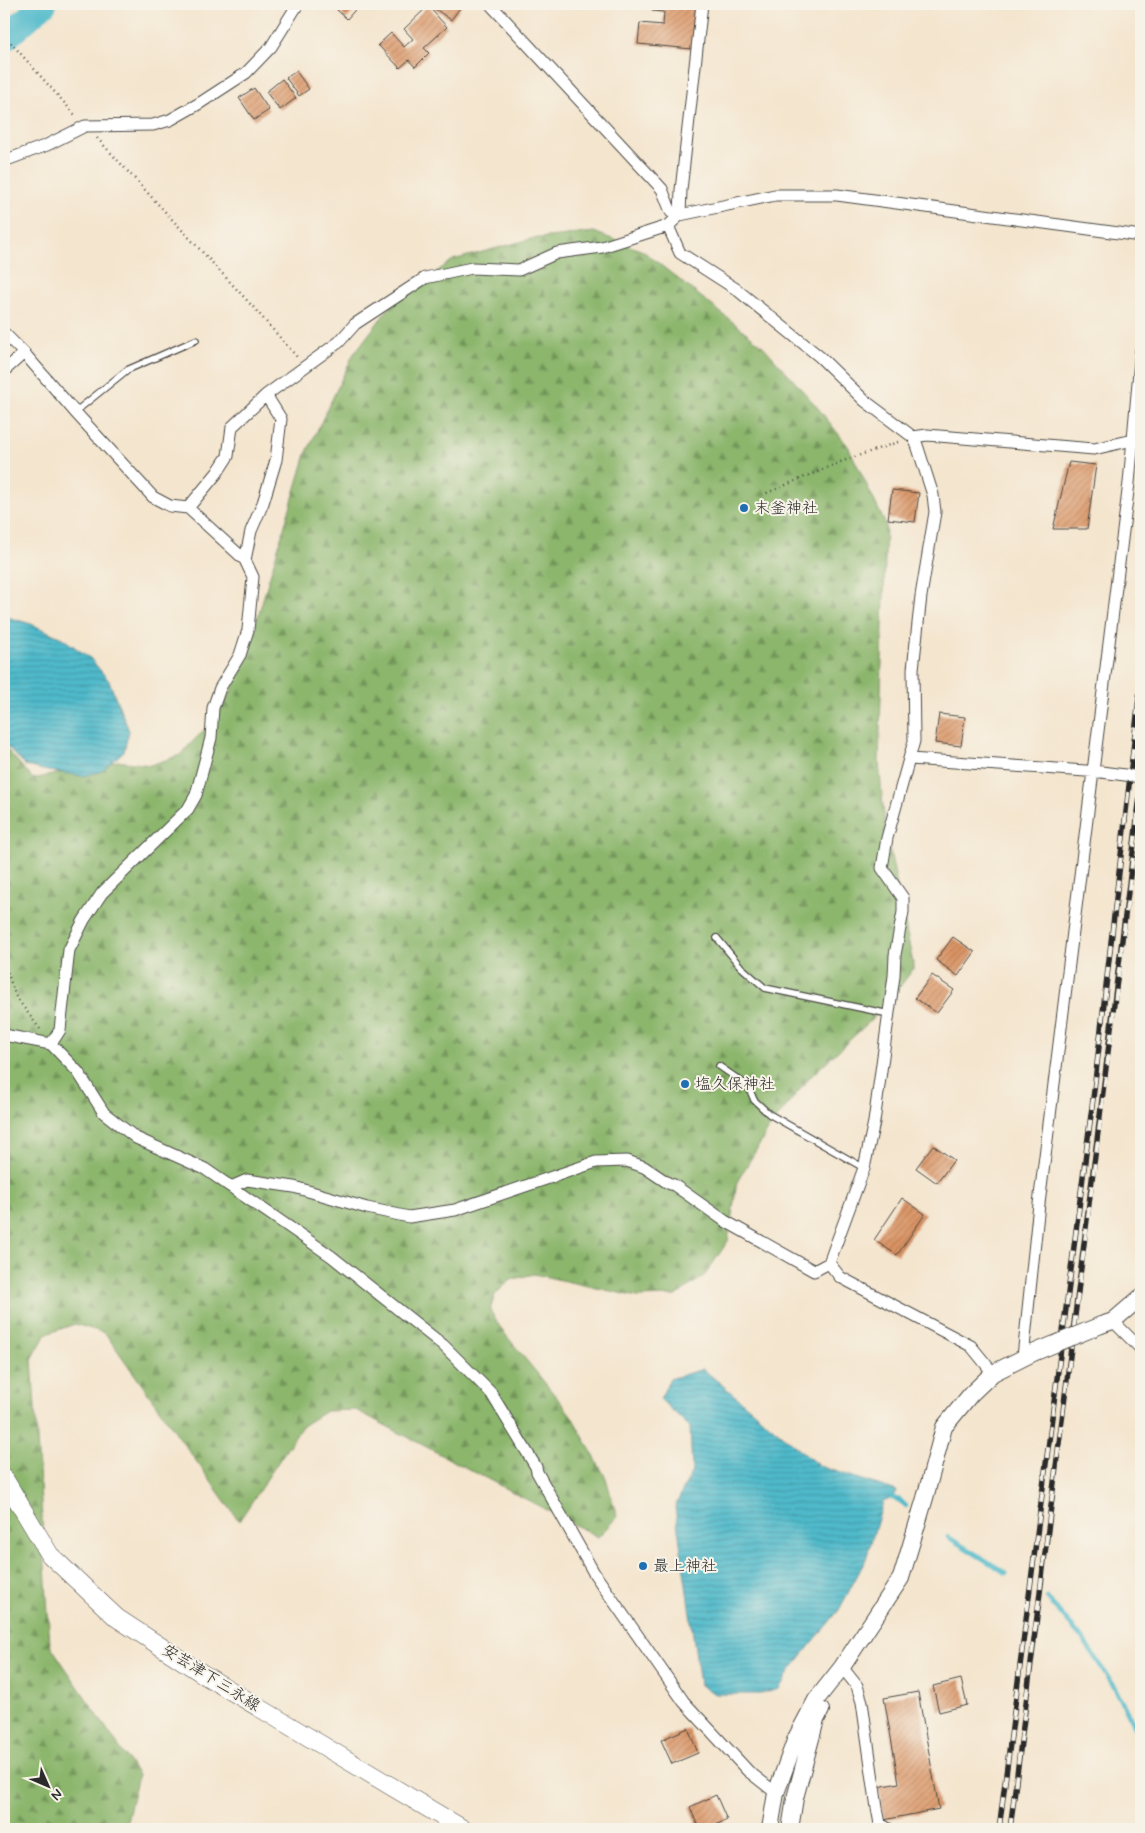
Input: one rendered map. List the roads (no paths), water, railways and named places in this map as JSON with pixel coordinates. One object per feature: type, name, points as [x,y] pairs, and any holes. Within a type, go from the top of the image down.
[{"type":"main road","name":"安芸津下三永線","points":[[4,1478],[50,1555],[117,1618],[206,1676],[463,1829]]},
{"type":"street","points":[[4,161],[47,145],[85,126],[153,125],[170,120],[246,73],[272,47],[298,4]]},
{"type":"street","points":[[490,4],[662,189],[670,212],[680,215],[775,195],[837,194],[1141,236]]},
{"type":"street","points":[[188,508],[217,473],[228,456],[232,427],[266,395],[339,342],[354,324],[425,278],[472,268],[519,270],[557,253],[602,247],[668,226],[680,215],[681,190],[702,4]]},
{"type":"street","points":[[231,1187],[247,1180],[294,1187],[367,1208],[409,1217],[455,1210],[596,1162],[627,1161],[644,1167],[674,1185],[725,1221],[814,1271],[829,1264],[864,1168],[874,1122],[894,976],[895,955],[903,912],[903,898],[882,868],[887,838],[914,741],[914,660],[921,596],[935,512],[933,495],[913,437],[865,401],[820,357],[736,289],[680,253],[668,226]]},
{"type":"street","points":[[4,332],[153,497],[170,506],[188,508],[244,560],[253,577],[248,630],[240,655],[220,688],[213,708],[211,738],[196,795],[188,809],[102,893],[84,920],[69,950],[60,1030],[51,1044]]},
{"type":"street","points":[[1028,1355],[1039,1204],[1097,772],[1129,483],[1137,441],[1141,349]]},
{"type":"street","points":[[4,371],[24,353]]},
{"type":"street","points":[[244,560],[251,531],[263,504],[276,460],[281,419],[266,395]]},
{"type":"street","points":[[913,437],[927,435],[1094,449],[1137,441]]},
{"type":"street","points":[[910,759],[1097,772],[1141,777]]},
{"type":"street","points":[[4,1035],[51,1044],[78,1072],[104,1113],[136,1138],[205,1169],[331,1256],[443,1345],[491,1393],[536,1467],[537,1472],[594,1572],[684,1702],[748,1771],[776,1793]]},
{"type":"street","points":[[829,1264],[840,1277],[971,1346],[993,1374]]},
{"type":"street","points":[[770,1829],[776,1793],[796,1738],[816,1700],[842,1667],[901,1578],[926,1498],[944,1427],[970,1394],[993,1374],[1028,1355],[1107,1323],[1141,1296]]},
{"type":"street","points":[[1107,1323],[1141,1348]]},
{"type":"street","points":[[790,1829],[795,1798],[816,1720],[842,1667]]},
{"type":"street","points":[[842,1667],[857,1686],[862,1702],[880,1824],[889,1829]]},
{"type":"lane","points":[[75,412],[127,370],[196,340]]},
{"type":"lane","points":[[718,938],[741,967],[765,988],[889,1014]]},
{"type":"lane","points":[[719,1066],[748,1086],[754,1100],[769,1114],[864,1168]]},
{"type":"water","points":[[4,616],[31,624],[62,638],[90,658],[109,681],[129,731],[124,751],[102,771],[84,776],[26,766],[4,743]]},
{"type":"water","points":[[703,1369],[819,1466],[897,1491],[892,1498],[883,1502],[866,1559],[839,1610],[791,1669],[779,1689],[761,1694],[716,1694],[700,1685],[675,1507],[692,1471],[690,1427],[660,1399],[670,1379]]},
{"type":"waterway","points":[[4,39],[44,4]]},
{"type":"waterway","points":[[892,1498],[900,1500],[906,1506]]},
{"type":"waterway","points":[[948,1537],[1006,1573]]},
{"type":"waterway","points":[[1047,1598],[1082,1638],[1115,1688],[1141,1739]]},
{"type":"railway","points":[[999,1829],[1093,1099],[1141,681]]},
{"type":"railway","points":[[1010,1829],[1141,788]]},
{"type":"place","name":"末釜神社","points":[[744,508]]},
{"type":"place","name":"塩久保神社","points":[[685,1084]]},
{"type":"place","name":"最上神社","points":[[643,1566]]}]
